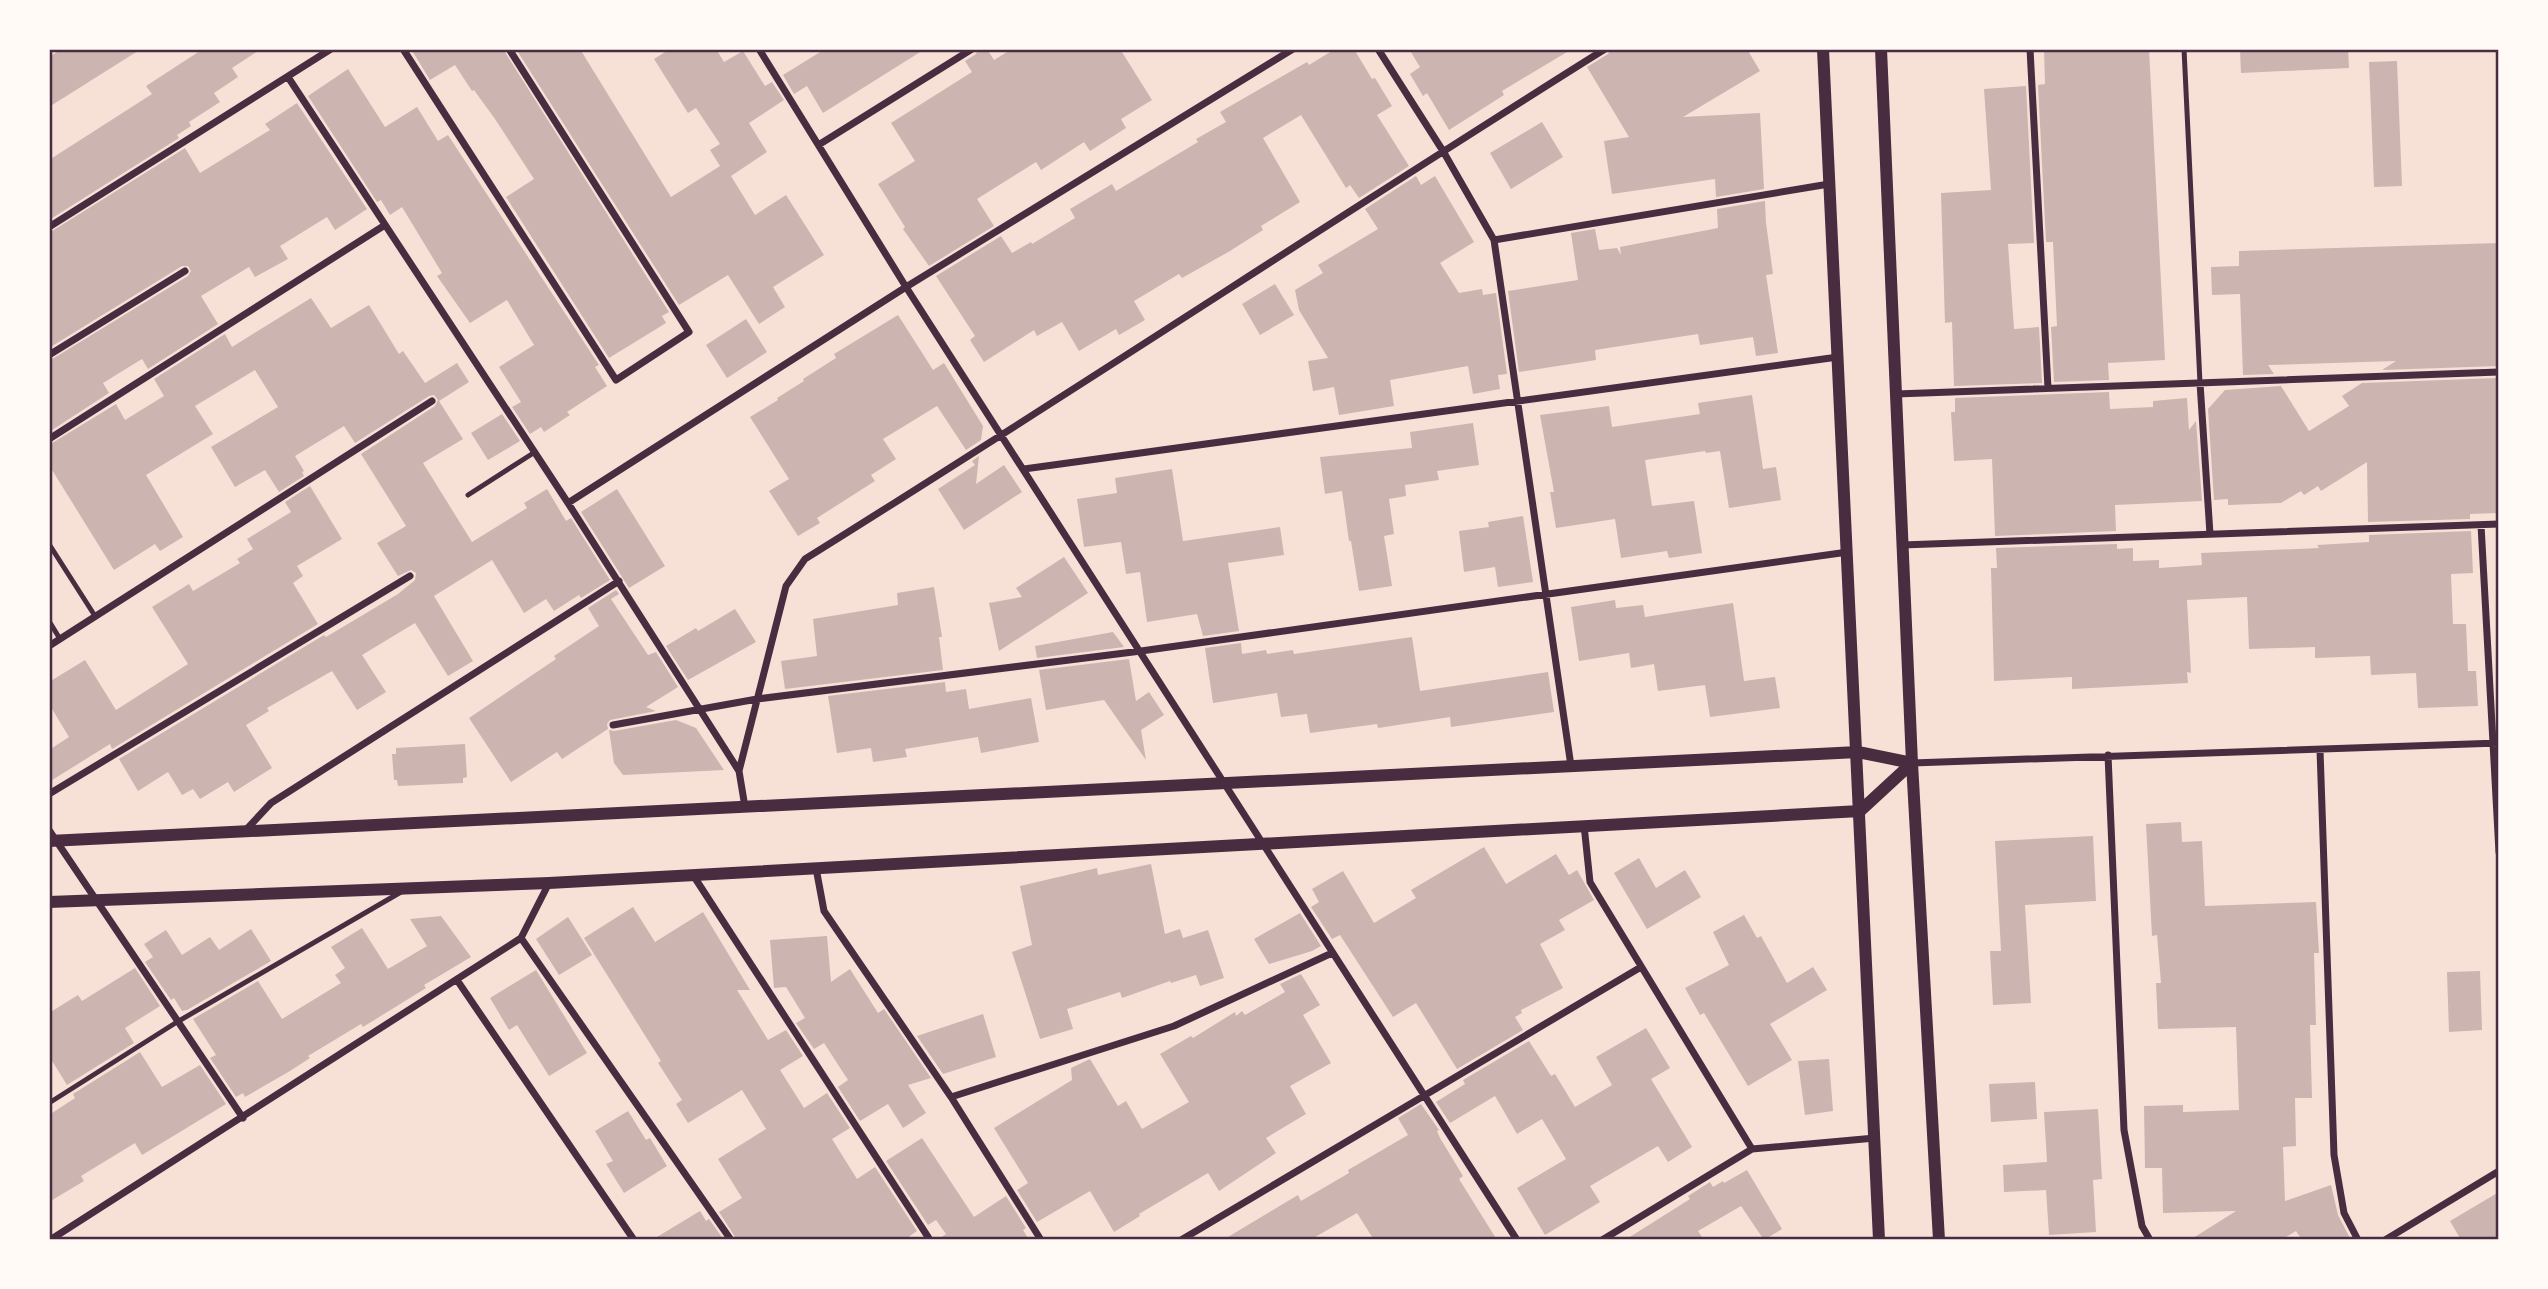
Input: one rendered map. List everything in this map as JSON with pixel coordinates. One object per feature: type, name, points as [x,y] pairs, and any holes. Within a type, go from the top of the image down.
[{"type":"street","points":[[49,227],[331,49]]},
{"type":"street","points":[[403,49],[616,380],[689,332],[509,49]]},
{"type":"street","points":[[759,49],[906,287],[1517,1240]]},
{"type":"street","points":[[820,144],[972,49]]},
{"type":"street","points":[[568,503],[906,287],[1293,49]]},
{"type":"street","points":[[1378,49],[1443,151],[1494,240],[1571,766]]},
{"type":"street","points":[[739,771],[786,586],[804,559],[1003,435],[1605,49]]},
{"type":"street","points":[[1823,49],[1880,1240]]},
{"type":"street","points":[[1881,49],[1912,763],[1939,1240]]},
{"type":"street","points":[[2030,49],[2048,388]]},
{"type":"street","points":[[288,77],[619,581],[739,771],[745,807]]},
{"type":"street","points":[[1494,240],[1829,184]]},
{"type":"street","points":[[49,439],[385,225]]},
{"type":"street","points":[[49,355],[185,271]]},
{"type":"street","points":[[1024,469],[1838,357]]},
{"type":"street","points":[[1895,394],[2499,372]]},
{"type":"street","points":[[2200,383],[2210,534]]},
{"type":"street","points":[[49,646],[432,401]]},
{"type":"street","points":[[1902,545],[2499,524]]},
{"type":"street","points":[[2481,525],[2496,743],[2499,852]]},
{"type":"street","points":[[613,724],[757,699],[1140,652],[1848,552]]},
{"type":"street","points":[[49,794],[410,576]]},
{"type":"street","points":[[244,832],[271,803],[619,581]]},
{"type":"street","points":[[51,837],[244,832],[1858,752],[1912,763],[2496,743]]},
{"type":"street","points":[[2320,750],[2334,1155],[2344,1213],[2358,1240]]},
{"type":"street","points":[[2108,755],[2124,1130],[2142,1226],[2150,1240]]},
{"type":"street","points":[[49,902],[549,883],[1860,811],[1912,763]]},
{"type":"street","points":[[1584,825],[1590,882],[1752,1149]]},
{"type":"street","points":[[51,837],[243,1118]]},
{"type":"street","points":[[816,868],[824,911],[951,1097],[1041,1240]]},
{"type":"street","points":[[693,875],[930,1240]]},
{"type":"street","points":[[50,1240],[521,938],[549,883]]},
{"type":"street","points":[[521,938],[731,1240]]},
{"type":"street","points":[[951,1097],[1174,1026],[1332,953]]},
{"type":"street","points":[[1181,1240],[1641,967]]},
{"type":"street","points":[[457,980],[634,1240]]},
{"type":"street","points":[[1602,1240],[1752,1149],[1875,1138]]},
{"type":"street","points":[[2385,1240],[2499,1171]]},
{"type":"lane","points":[[2184,49],[2200,383]]},
{"type":"lane","points":[[468,495],[535,452]]},
{"type":"lane","points":[[49,544],[94,616]]},
{"type":"lane","points":[[49,621],[60,639]]},
{"type":"lane","points":[[49,1103],[177,1022],[407,889]]},
{"type":"building","points":[[62,49],[141,49],[49,107],[49,57]]},
{"type":"building","points":[[203,49],[261,49],[232,68],[238,77],[214,93],[220,102],[189,122],[191,126],[177,135],[179,138],[49,220],[49,160],[152,94],[146,86]]},
{"type":"building","points":[[411,49],[503,49],[669,312],[662,316],[666,323],[609,358],[506,197],[534,179],[495,119],[455,65],[430,80]]},
{"type":"building","points":[[516,49],[580,49],[671,197],[720,166],[710,150],[720,144],[696,108],[688,113],[654,59],[670,49],[716,49],[724,62],[743,51],[765,86],[772,82],[784,100],[749,123],[767,152],[731,176],[755,215],[786,195],[824,255],[773,287],[785,307],[759,324],[728,275],[679,305]]},
{"type":"building","points":[[825,49],[925,49],[823,113],[807,86],[794,94],[783,75]]},
{"type":"building","points":[[978,49],[987,49],[994,60],[1012,49],[1120,49],[1152,100],[1121,119],[1126,128],[1090,151],[1084,142],[1041,170],[1036,162],[977,199],[994,226],[929,266],[903,229],[905,227],[878,184],[915,161],[891,123],[972,72],[965,61],[976,54]]},
{"type":"building","points":[[1335,49],[1354,49],[1372,79],[1375,78],[1392,106],[1377,115],[1409,166],[1359,198],[1350,185],[1346,188],[1301,115],[1263,138],[1300,202],[1261,226],[1263,230],[1230,251],[1182,278],[1179,274],[1134,301],[1145,320],[1119,335],[1116,329],[1079,351],[1062,322],[1037,336],[1034,330],[984,362],[970,340],[975,336],[936,276],[1001,236],[1012,253],[1031,242],[1032,244],[1075,218],[1070,209],[1112,184],[1116,191],[1198,142],[1196,139],[1226,122],[1220,112]]},
{"type":"building","points":[[1409,49],[1572,49],[1502,91],[1504,95],[1449,130],[1427,93],[1423,96],[1410,74],[1420,67]]},
{"type":"building","points":[[1611,49],[1747,49],[1760,71],[1683,117],[1760,113],[1764,189],[1716,197],[1715,179],[1612,194],[1604,141],[1629,137],[1587,67],[1608,54]]},
{"type":"building","points":[[2044,49],[2149,49],[2165,360],[2108,363],[2109,380],[2054,382],[2051,327],[2057,326],[2053,242],[2046,242],[2038,85],[2045,84]]},
{"type":"building","points":[[2240,49],[2348,49],[2349,68],[2241,73]]},
{"type":"building","points":[[2397,61],[2402,186],[2374,187],[2369,62]]},
{"type":"building","points":[[348,69],[385,127],[417,107],[438,141],[448,135],[599,365],[595,367],[607,386],[567,412],[570,415],[544,432],[541,427],[530,434],[512,407],[521,402],[499,367],[534,345],[507,300],[470,323],[437,276],[442,273],[402,207],[390,215],[381,200],[377,202],[308,96]]},
{"type":"building","points":[[2026,86],[2034,243],[2008,244],[2014,329],[2039,327],[2042,383],[1954,386],[1952,322],[1945,323],[1941,193],[1991,190],[1984,89]]},
{"type":"building","points":[[297,103],[367,209],[335,230],[327,217],[280,246],[288,259],[255,277],[249,267],[201,296],[218,324],[148,369],[142,359],[103,383],[109,393],[49,432],[49,361],[188,276],[191,271],[188,266],[182,266],[49,348],[49,233],[185,148],[200,173],[270,130],[265,124]]},
{"type":"building","points":[[1542,122],[1563,157],[1511,189],[1490,153]]},
{"type":"building","points":[[1416,176],[1421,185],[1435,176],[1474,242],[1440,263],[1459,293],[1482,289],[1483,295],[1496,293],[1507,374],[1498,375],[1500,389],[1473,394],[1468,366],[1390,380],[1394,406],[1339,415],[1334,387],[1313,391],[1308,361],[1328,358],[1299,310],[1295,290],[1323,273],[1318,265],[1378,229],[1365,209]]},
{"type":"building","points":[[1765,201],[1773,274],[1766,275],[1778,353],[1756,356],[1753,337],[1700,345],[1698,334],[1595,350],[1596,360],[1519,372],[1508,291],[1578,280],[1571,233],[1595,229],[1599,250],[1617,248],[1621,255],[1620,247],[1718,228],[1717,209]]},
{"type":"building","points":[[2499,243],[2499,366],[2382,370],[2396,361],[2268,365],[2274,374],[2243,375],[2240,294],[2212,295],[2211,267],[2239,266],[2239,251]]},
{"type":"building","points":[[1275,284],[1294,315],[1260,335],[1242,304]]},
{"type":"building","points":[[311,298],[331,328],[369,305],[399,354],[403,351],[425,383],[457,363],[469,382],[439,401],[463,439],[423,463],[472,542],[527,508],[524,503],[547,489],[566,521],[571,518],[610,580],[554,611],[546,599],[524,613],[492,560],[434,596],[473,661],[448,676],[415,623],[362,655],[386,692],[357,710],[332,671],[267,708],[269,711],[246,725],[272,768],[234,792],[228,782],[200,799],[193,789],[182,795],[168,772],[138,791],[119,759],[324,635],[326,637],[398,594],[415,580],[416,573],[411,570],[398,576],[377,543],[406,526],[361,454],[435,406],[438,400],[434,395],[429,396],[355,443],[344,426],[295,456],[304,476],[279,492],[265,470],[235,487],[211,447],[278,407],[255,370],[195,406],[213,434],[146,475],[183,537],[160,551],[155,544],[114,570],[49,465],[49,445],[116,404],[125,420],[164,396],[154,379],[225,334],[232,347]]},
{"type":"building","points":[[898,315],[933,370],[944,363],[983,426],[981,440],[966,450],[937,406],[883,439],[896,459],[871,475],[875,481],[817,518],[820,523],[798,536],[769,491],[789,479],[750,417],[836,358],[834,354]]},
{"type":"building","points":[[746,319],[767,352],[727,378],[706,345]]},
{"type":"building","points":[[2499,378],[2499,513],[2470,514],[2470,519],[2368,522],[2367,462],[2321,491],[2318,486],[2304,495],[2301,491],[2281,503],[2228,505],[2228,499],[2214,500],[2208,409],[2225,390],[2281,386],[2309,431],[2349,406],[2342,396],[2362,383]]},
{"type":"building","points":[[2109,392],[2110,409],[2153,407],[2153,401],[2187,398],[2189,430],[2196,421],[2202,501],[2115,505],[2116,531],[1995,536],[1992,459],[1954,461],[1951,412],[1955,412],[1955,398]]},
{"type":"building","points":[[1752,395],[1763,469],[1776,467],[1781,500],[1729,508],[1720,451],[1705,451],[1645,460],[1652,506],[1694,501],[1702,553],[1669,558],[1667,551],[1621,558],[1615,519],[1556,528],[1550,492],[1554,492],[1540,415],[1609,406],[1612,427],[1700,414],[1698,403]]},
{"type":"building","points":[[502,414],[520,441],[488,460],[471,433]]},
{"type":"building","points":[[1473,423],[1479,465],[1437,471],[1439,480],[1405,485],[1406,496],[1389,499],[1394,534],[1384,536],[1392,586],[1359,591],[1342,491],[1325,494],[1320,457],[1412,448],[1410,432]]},
{"type":"building","points":[[979,456],[976,484],[1004,465],[1022,492],[964,530],[938,489],[975,465],[972,461]]},
{"type":"building","points":[[1172,469],[1183,541],[1280,527],[1284,555],[1228,563],[1239,631],[1203,636],[1197,614],[1147,622],[1140,572],[1126,574],[1121,542],[1084,547],[1077,499],[1117,493],[1115,478]]},
{"type":"building","points":[[310,486],[342,539],[297,566],[303,576],[293,583],[318,624],[112,749],[110,744],[49,782],[49,750],[69,737],[49,704],[49,682],[85,660],[116,710],[188,664],[152,607],[189,584],[193,591],[240,563],[237,559],[253,549],[247,539],[291,512],[285,502]]},
{"type":"building","points":[[617,489],[665,566],[629,588],[581,512]]},
{"type":"building","points":[[1523,516],[1533,582],[1498,587],[1495,567],[1464,572],[1459,531],[1489,527],[1488,522]]},
{"type":"building","points":[[2471,531],[2473,573],[2451,574],[2453,624],[2466,624],[2468,671],[2476,671],[2478,706],[2418,708],[2416,673],[2371,675],[2370,656],[2315,658],[2315,647],[2249,649],[2247,597],[2187,600],[2191,673],[2187,672],[2188,683],[2072,689],[2072,677],[1994,681],[1991,568],[1997,568],[1996,548],[2117,544],[2117,549],[2133,548],[2133,561],[2159,560],[2159,568],[2202,565],[2201,553],[2319,548],[2317,545],[2369,542],[2369,535]]},
{"type":"building","points":[[1064,557],[1088,593],[999,651],[989,603],[1022,597],[1016,588]]},
{"type":"building","points":[[934,587],[942,637],[939,637],[943,670],[785,689],[781,661],[817,656],[813,619],[898,605],[897,593]]},
{"type":"building","points":[[616,590],[619,594],[611,599],[648,655],[656,652],[678,687],[646,707],[656,711],[610,720],[608,729],[562,759],[557,752],[511,782],[469,718],[599,626],[588,608]]},
{"type":"building","points":[[1615,600],[1616,608],[1643,605],[1645,617],[1733,603],[1744,681],[1775,677],[1780,708],[1710,717],[1705,685],[1658,691],[1654,664],[1631,668],[1629,653],[1579,661],[1571,607]]},
{"type":"building","points":[[735,609],[756,642],[688,680],[666,646]]},
{"type":"building","points":[[1113,632],[1124,647],[1037,658],[1035,646]]},
{"type":"building","points":[[1412,637],[1420,691],[1548,672],[1554,712],[1451,727],[1450,717],[1378,728],[1377,724],[1310,733],[1307,714],[1281,717],[1277,693],[1213,703],[1205,648],[1241,643],[1242,654],[1266,650],[1267,654],[1293,650],[1294,654]]},
{"type":"building","points":[[1129,659],[1136,701],[1149,692],[1164,715],[1141,730],[1146,760],[1104,700],[1046,710],[1039,670]]},
{"type":"building","points":[[945,682],[946,692],[966,689],[969,709],[1031,698],[1039,742],[981,753],[978,737],[905,749],[907,757],[873,762],[871,748],[837,753],[828,696]]},
{"type":"building","points":[[676,720],[696,728],[724,770],[623,775],[614,763],[609,730]]},
{"type":"building","points":[[465,744],[467,777],[463,778],[463,783],[398,786],[397,780],[394,780],[392,754],[396,754],[396,748]]},
{"type":"building","points":[[2181,822],[2182,842],[2202,841],[2205,906],[2316,902],[2319,953],[2314,953],[2316,1025],[2310,1025],[2312,1098],[2295,1098],[2296,1146],[2283,1147],[2285,1201],[2331,1185],[2338,1215],[2351,1240],[2302,1240],[2296,1231],[2281,1240],[2190,1240],[2236,1211],[2163,1213],[2162,1168],[2145,1168],[2144,1106],[2183,1105],[2183,1112],[2239,1110],[2236,1027],[2158,1029],[2156,983],[2161,983],[2157,935],[2152,936],[2146,824]]},
{"type":"building","points":[[2093,836],[2096,901],[2025,905],[2031,1003],[1993,1005],[1990,951],[2001,951],[1995,841]]},
{"type":"building","points":[[1484,847],[1506,884],[1556,854],[1569,875],[1577,870],[1594,900],[1559,920],[1565,930],[1540,944],[1563,988],[1521,1010],[1522,1013],[1515,1017],[1523,1030],[1457,1069],[1416,1003],[1393,1017],[1340,935],[1332,939],[1311,907],[1319,902],[1312,889],[1343,871],[1374,923],[1416,898],[1411,890]]},
{"type":"building","points":[[1639,858],[1656,888],[1685,870],[1701,897],[1647,929],[1614,873]]},
{"type":"building","points":[[1151,864],[1165,934],[1180,929],[1183,938],[1208,930],[1224,978],[1200,986],[1196,975],[1122,998],[1120,992],[1067,1009],[1073,1029],[1040,1039],[1012,952],[1032,945],[1020,886],[1097,868],[1098,875]]},
{"type":"building","points":[[633,907],[655,942],[703,912],[750,990],[737,990],[768,1040],[786,1030],[803,1056],[780,1070],[804,1108],[827,1093],[850,1128],[832,1139],[857,1179],[875,1167],[917,1231],[904,1240],[737,1240],[719,1212],[742,1198],[718,1159],[766,1129],[742,1090],[688,1123],[676,1104],[682,1100],[658,1063],[661,1061],[584,938]]},
{"type":"building","points":[[1300,913],[1321,946],[1269,964],[1254,939]]},
{"type":"building","points":[[1744,915],[1757,938],[1761,936],[1787,983],[1813,967],[1827,990],[1770,1024],[1792,1060],[1748,1086],[1704,1013],[1700,1015],[1685,988],[1729,965],[1713,932]]},
{"type":"building","points":[[441,916],[471,957],[363,1027],[361,1024],[308,1056],[310,1058],[290,1071],[245,1097],[243,1093],[236,1097],[210,1058],[216,1055],[193,1019],[258,981],[282,1019],[341,983],[335,975],[345,968],[331,947],[362,928],[388,969],[427,946],[410,919]]},
{"type":"building","points":[[568,917],[592,955],[559,975],[536,939]]},
{"type":"building","points":[[251,929],[271,961],[187,1010],[182,1011],[174,998],[171,1000],[145,962],[153,957],[144,944],[166,930],[182,955],[210,937],[219,950]]},
{"type":"building","points":[[827,936],[831,982],[850,969],[878,1013],[884,1009],[931,1078],[908,1085],[926,1113],[903,1128],[888,1104],[860,1121],[838,1087],[848,1080],[824,1043],[814,1049],[796,1023],[805,1018],[786,987],[774,988],[770,940]]},
{"type":"building","points":[[135,968],[160,1006],[125,1028],[134,1043],[67,1085],[49,1056],[49,1013],[78,995],[82,1001]]},
{"type":"building","points":[[536,970],[587,1053],[549,1076],[517,1025],[509,1030],[490,998]]},
{"type":"building","points":[[2480,971],[2482,1030],[2449,1032],[2447,972]]},
{"type":"building","points":[[1301,974],[1320,1005],[1303,1015],[1331,1063],[1290,1086],[1306,1114],[1266,1138],[1276,1153],[1219,1191],[1208,1173],[1114,1232],[1090,1191],[1037,1222],[1017,1190],[1028,1183],[994,1128],[1072,1080],[1071,1068],[1090,1059],[1118,1106],[1126,1101],[1142,1129],[1189,1102],[1160,1054],[1191,1036],[1193,1038],[1235,1012],[1236,1016],[1242,1011],[1245,1015],[1285,992],[1280,984]]},
{"type":"building","points":[[983,1014],[996,1057],[943,1074],[917,1036]]},
{"type":"building","points":[[1646,1028],[1670,1068],[1651,1079],[1692,1147],[1668,1162],[1658,1146],[1590,1186],[1600,1202],[1545,1235],[1517,1188],[1566,1159],[1542,1119],[1517,1134],[1495,1096],[1450,1123],[1436,1102],[1465,1084],[1463,1080],[1529,1041],[1551,1076],[1555,1074],[1575,1107],[1612,1085],[1596,1057]]},
{"type":"building","points":[[140,1052],[162,1087],[200,1065],[226,1104],[142,1155],[135,1143],[81,1176],[84,1181],[49,1202],[49,1115],[75,1098],[73,1094]]},
{"type":"building","points":[[1829,1059],[1833,1111],[1805,1115],[1798,1061]]},
{"type":"building","points":[[2035,1082],[2037,1119],[1991,1122],[1989,1084]]},
{"type":"building","points":[[1421,1104],[1439,1130],[1437,1131],[1440,1138],[1463,1176],[1459,1179],[1497,1240],[1374,1240],[1357,1213],[1310,1240],[1223,1240],[1298,1195],[1301,1201],[1408,1135],[1398,1118]]},
{"type":"building","points":[[2098,1109],[2102,1179],[2093,1180],[2096,1232],[2049,1235],[2046,1190],[2004,1192],[2003,1165],[2047,1162],[2044,1112]]},
{"type":"building","points":[[628,1111],[646,1140],[650,1138],[667,1166],[624,1193],[606,1164],[613,1161],[595,1131]]},
{"type":"building","points":[[922,1138],[974,1217],[1006,1196],[1026,1228],[1023,1230],[1029,1240],[937,1240],[946,1234],[936,1220],[928,1225],[886,1161]]},
{"type":"building","points":[[1747,1170],[1782,1229],[1764,1240],[1741,1206],[1698,1231],[1704,1240],[1625,1240],[1690,1199],[1688,1196],[1710,1182],[1713,1187]]},
{"type":"building","points":[[2499,1192],[2499,1240],[2461,1240],[2450,1221]]},
{"type":"building","points":[[700,1211],[724,1240],[652,1240]]}]
